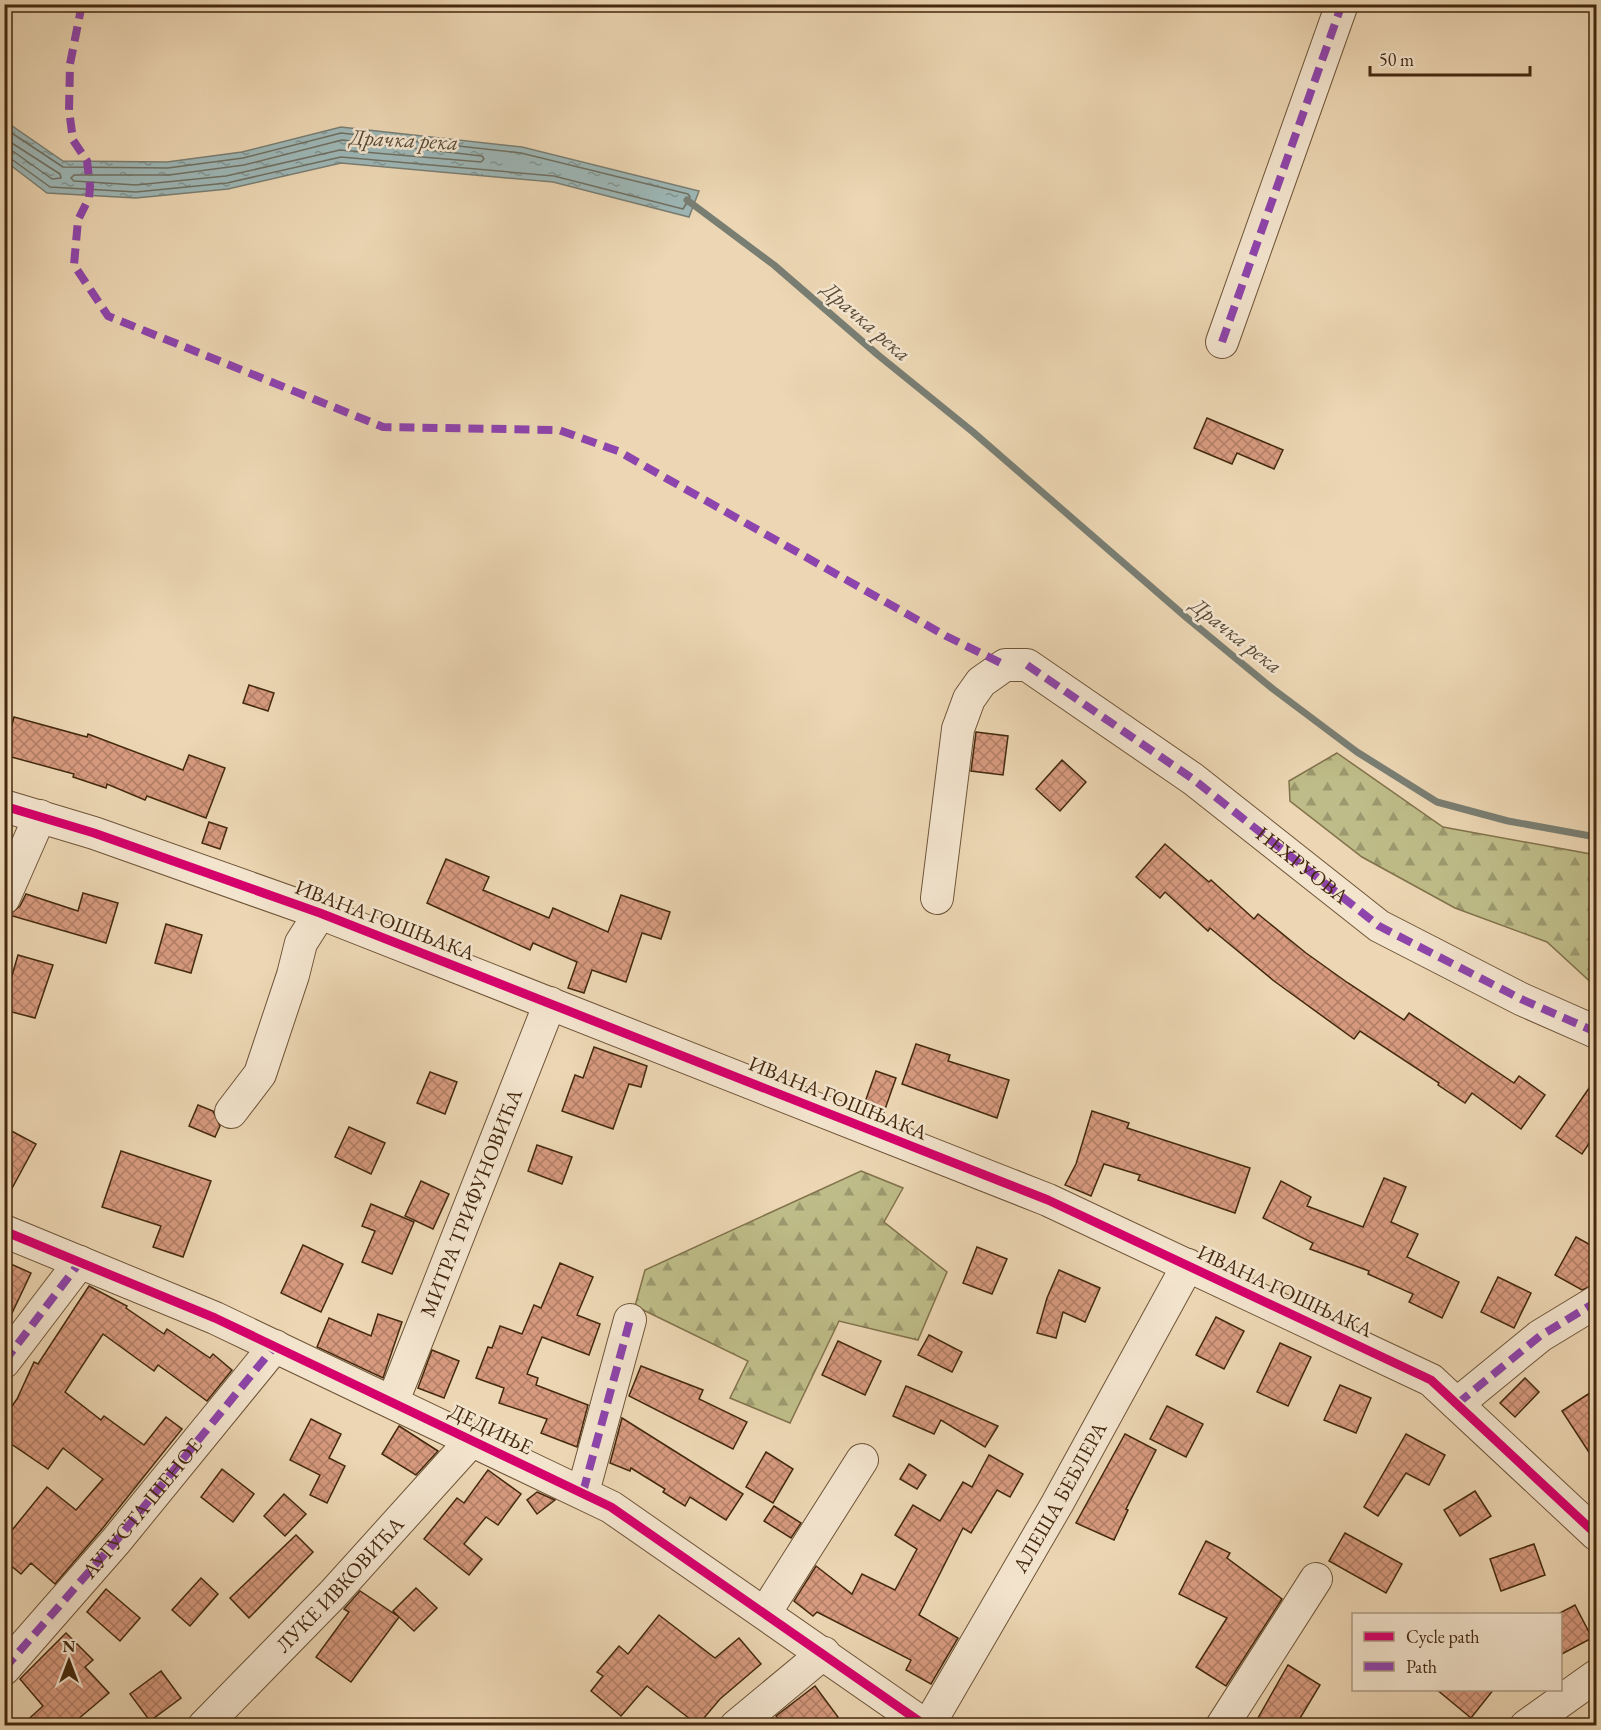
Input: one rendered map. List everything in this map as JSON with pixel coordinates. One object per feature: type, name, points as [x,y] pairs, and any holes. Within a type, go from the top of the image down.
[{"type":"street","points":[[1222,342],[1342,4]]},
{"type":"street","name":"НЕХРУОВА","points":[[937,898],[958,729],[962,713],[981,682],[1005,665],[1028,665],[1193,779],[1379,926],[1521,999],[1596,1032]]},
{"type":"street","name":"ИВАНА ГОШЊАКА","points":[[4,806],[40,816],[320,913],[1048,1200],[1431,1380],[1596,1534]]},
{"type":"street","points":[[4,898],[40,816]]},
{"type":"street","points":[[231,1112],[260,1074],[293,975],[301,943],[320,913]]},
{"type":"street","name":"МИТРА ТРИФУНОВИЋА","points":[[393,1401],[550,1004]]},
{"type":"street","name":"ДЕДИЊЕ","points":[[4,1231],[215,1318],[583,1492],[611,1507],[927,1725]]},
{"type":"street","points":[[4,1362],[80,1262]]},
{"type":"street","name":"АЛЕША БЕБЛЕРА","points":[[927,1725],[1057,1504],[1188,1266]]},
{"type":"street","points":[[1457,1404],[1540,1336],[1596,1302]]},
{"type":"street","points":[[583,1492],[630,1320]]},
{"type":"street","name":"АУГУСТА ШЕНОЕ","points":[[4,1669],[116,1541],[275,1346]]},
{"type":"street","name":"ЛУКЕ ИВКОВИЋА","points":[[204,1725],[333,1594],[472,1440]]},
{"type":"street","points":[[765,1612],[862,1460]]},
{"type":"street","points":[[1222,1725],[1316,1579]]},
{"type":"street","points":[[736,1725],[824,1653]]},
{"type":"street","points":[[1526,1725],[1596,1676]]},
{"type":"green space","points":[[1337,753],[1443,827],[1596,855],[1596,987],[1547,942],[1455,908],[1362,857],[1290,801],[1289,781]]},
{"type":"green space","points":[[861,1171],[903,1188],[884,1222],[947,1272],[918,1340],[839,1321],[790,1423],[730,1398],[748,1361],[635,1306],[645,1270]]},
{"type":"water","points":[[5,121],[63,161],[167,162],[242,152],[341,127],[522,147],[699,191],[689,217],[553,182],[341,163],[228,189],[136,198],[47,193],[5,161]]},
{"type":"building","points":[[1207,418],[1283,450],[1274,469],[1237,453],[1232,464],[1194,448]]},
{"type":"building","points":[[249,685],[274,693],[268,711],[243,703]]},
{"type":"building","points":[[14,717],[87,737],[88,734],[183,770],[189,755],[225,768],[206,818],[147,796],[145,800],[107,784],[106,788],[73,777],[74,774],[4,755]]},
{"type":"building","points":[[976,732],[1008,736],[1003,775],[971,771]]},
{"type":"building","points":[[1062,760],[1086,782],[1060,811],[1036,789]]},
{"type":"building","points":[[209,822],[227,828],[220,849],[202,843]]},
{"type":"building","points":[[1165,844],[1209,882],[1211,880],[1254,919],[1258,914],[1306,953],[1404,1020],[1409,1013],[1514,1083],[1519,1076],[1545,1095],[1521,1129],[1472,1093],[1465,1103],[1360,1031],[1354,1039],[1274,981],[1210,928],[1208,931],[1165,892],[1160,898],[1136,877]]},
{"type":"building","points":[[446,859],[489,877],[483,890],[549,918],[553,908],[608,932],[621,895],[670,912],[661,939],[642,933],[626,982],[592,970],[584,993],[568,988],[577,962],[533,943],[530,950],[427,903]]},
{"type":"building","points":[[83,893],[118,903],[106,943],[9,915],[20,906],[26,894],[78,911]]},
{"type":"building","points":[[166,924],[202,935],[191,973],[155,963]]},
{"type":"building","points":[[18,955],[53,965],[35,1018],[4,1010],[4,977],[11,979]]},
{"type":"building","points":[[916,1044],[950,1055],[948,1061],[1009,1080],[997,1118],[902,1084]]},
{"type":"building","points":[[594,1047],[647,1066],[641,1087],[629,1084],[613,1129],[562,1111],[575,1075],[583,1078]]},
{"type":"building","points":[[876,1071],[896,1078],[884,1112],[864,1105]]},
{"type":"building","points":[[430,1072],[457,1082],[445,1114],[417,1103]]},
{"type":"building","points":[[1596,1078],[1596,1133],[1582,1154],[1556,1136]]},
{"type":"building","points":[[198,1105],[213,1111],[220,1126],[215,1137],[189,1126]]},
{"type":"building","points":[[1092,1111],[1129,1123],[1127,1128],[1250,1168],[1235,1213],[1138,1180],[1140,1175],[1104,1164],[1091,1196],[1065,1185],[1076,1164]]},
{"type":"building","points":[[4,1127],[36,1144],[4,1203]]},
{"type":"building","points":[[349,1127],[385,1143],[371,1174],[335,1157]]},
{"type":"building","points":[[537,1145],[572,1157],[562,1184],[528,1171]]},
{"type":"building","points":[[121,1151],[211,1181],[183,1257],[153,1247],[161,1226],[102,1207]]},
{"type":"building","points":[[1384,1178],[1406,1187],[1391,1222],[1418,1234],[1407,1257],[1459,1282],[1442,1318],[1409,1302],[1413,1294],[1368,1274],[1369,1271],[1310,1249],[1313,1243],[1263,1218],[1281,1181],[1311,1197],[1307,1206],[1363,1227]]},
{"type":"building","points":[[421,1181],[449,1194],[433,1229],[405,1216]]},
{"type":"building","points":[[371,1204],[414,1222],[392,1274],[362,1262],[375,1231],[362,1226]]},
{"type":"building","points":[[1576,1237],[1596,1248],[1596,1284],[1582,1290],[1555,1275]]},
{"type":"building","points":[[303,1245],[343,1264],[321,1312],[281,1293]]},
{"type":"building","points":[[977,1247],[1007,1259],[992,1294],[963,1283]]},
{"type":"building","points":[[4,1261],[31,1273],[4,1330]]},
{"type":"building","points":[[560,1263],[593,1277],[577,1315],[600,1324],[589,1355],[542,1337],[527,1374],[538,1378],[536,1385],[588,1405],[577,1447],[541,1433],[547,1419],[499,1403],[504,1388],[476,1378],[488,1347],[492,1348],[500,1326],[522,1334],[534,1305],[541,1308]]},
{"type":"building","points":[[1059,1270],[1100,1288],[1085,1322],[1063,1312],[1056,1338],[1037,1333],[1047,1298]]},
{"type":"building","points":[[1498,1277],[1531,1293],[1514,1328],[1481,1312]]},
{"type":"building","points":[[89,1286],[127,1306],[126,1308],[164,1334],[167,1329],[210,1358],[213,1354],[232,1370],[207,1401],[158,1365],[154,1371],[103,1334],[65,1392],[101,1420],[104,1416],[144,1445],[166,1417],[182,1429],[55,1584],[31,1563],[21,1574],[4,1560],[4,1540],[47,1487],[76,1510],[103,1479],[63,1448],[48,1469],[4,1439],[4,1417],[17,1399],[34,1362],[38,1364]]},
{"type":"building","points":[[378,1314],[402,1322],[383,1378],[317,1347],[329,1318],[371,1336]]},
{"type":"building","points":[[1216,1317],[1244,1331],[1224,1369],[1196,1355]]},
{"type":"building","points":[[929,1335],[962,1352],[952,1372],[918,1355]]},
{"type":"building","points":[[838,1341],[881,1361],[865,1395],[822,1375]]},
{"type":"building","points":[[1280,1343],[1311,1357],[1288,1406],[1257,1392]]},
{"type":"building","points":[[432,1350],[459,1361],[444,1398],[418,1388]]},
{"type":"building","points":[[641,1366],[703,1390],[699,1399],[747,1422],[733,1449],[629,1396]]},
{"type":"building","points":[[1525,1378],[1539,1392],[1515,1417],[1500,1403]]},
{"type":"building","points":[[1340,1385],[1371,1398],[1356,1433],[1324,1420]]},
{"type":"building","points":[[906,1386],[998,1426],[985,1447],[941,1420],[934,1434],[893,1416]]},
{"type":"building","points":[[1596,1389],[1596,1463],[1562,1411]]},
{"type":"building","points":[[1167,1406],[1203,1424],[1186,1457],[1150,1439]]},
{"type":"building","points":[[622,1418],[743,1494],[726,1520],[690,1497],[685,1506],[663,1492],[665,1489],[631,1468],[630,1471],[610,1463]]},
{"type":"building","points":[[311,1419],[341,1434],[329,1458],[345,1466],[327,1503],[310,1495],[320,1475],[290,1460]]},
{"type":"building","points":[[399,1426],[438,1451],[416,1475],[382,1454]]},
{"type":"building","points":[[1125,1434],[1156,1450],[1126,1509],[1128,1510],[1114,1540],[1076,1523]]},
{"type":"building","points":[[1406,1434],[1445,1455],[1429,1485],[1406,1473],[1378,1516],[1364,1507]]},
{"type":"building","points":[[766,1452],[793,1469],[773,1503],[746,1487]]},
{"type":"building","points":[[989,1455],[1023,1474],[1010,1497],[997,1490],[971,1533],[963,1528],[919,1615],[958,1638],[931,1684],[906,1670],[911,1660],[817,1612],[813,1616],[794,1601],[816,1566],[852,1594],[862,1574],[895,1590],[917,1549],[895,1535],[913,1505],[940,1521],[963,1482],[972,1487]]},
{"type":"building","points":[[909,1464],[926,1475],[917,1489],[900,1479]]},
{"type":"building","points":[[222,1469],[254,1494],[233,1522],[201,1497]]},
{"type":"building","points":[[488,1470],[521,1494],[498,1525],[486,1517],[464,1544],[482,1559],[469,1575],[424,1539],[457,1498],[464,1503]]},
{"type":"building","points":[[1475,1491],[1491,1516],[1460,1536],[1444,1510]]},
{"type":"building","points":[[537,1492],[555,1500],[537,1514],[527,1500]]},
{"type":"building","points":[[284,1494],[306,1514],[285,1536],[264,1516]]},
{"type":"building","points":[[774,1506],[801,1523],[791,1538],[764,1521]]},
{"type":"building","points":[[1345,1533],[1402,1564],[1386,1593],[1329,1561]]},
{"type":"building","points":[[296,1535],[313,1552],[249,1618],[230,1598]]},
{"type":"building","points":[[1206,1541],[1230,1553],[1227,1558],[1282,1599],[1226,1686],[1196,1667],[1227,1618],[1179,1594]]},
{"type":"building","points":[[1534,1544],[1545,1575],[1501,1591],[1490,1559]]},
{"type":"building","points":[[201,1578],[218,1594],[190,1626],[172,1610]]},
{"type":"building","points":[[416,1588],[437,1608],[414,1631],[393,1611]]},
{"type":"building","points":[[106,1589],[140,1618],[120,1641],[87,1612]]},
{"type":"building","points":[[360,1591],[399,1617],[351,1682],[316,1657],[349,1612],[344,1609]]},
{"type":"building","points":[[1575,1605],[1592,1638],[1562,1654],[1562,1613],[1560,1613]]},
{"type":"building","points":[[659,1615],[715,1658],[739,1638],[761,1664],[720,1699],[698,1725],[647,1686],[621,1716],[591,1691],[603,1676],[597,1672],[619,1646],[628,1654]]},
{"type":"building","points":[[66,1633],[93,1660],[85,1667],[109,1693],[71,1725],[22,1725],[43,1706],[20,1679]]},
{"type":"building","points":[[1288,1665],[1320,1685],[1296,1725],[1254,1725]]},
{"type":"building","points":[[161,1671],[181,1698],[150,1721],[130,1694]]},
{"type":"building","points":[[815,1686],[838,1717],[826,1725],[783,1725],[776,1716]]},
{"type":"building","points":[[1438,1691],[1492,1691],[1471,1718]]},
{"type":"waterway","name":"Драчка река","points":[[687,200],[774,265],[878,355],[973,432],[1187,618],[1273,689],[1357,752],[1437,802],[1508,821],[1596,837]]},
{"type":"marked path","points":[[82,4],[70,64],[69,110],[73,140],[87,161],[90,186],[89,198],[78,220],[74,265],[108,316],[383,427],[559,430],[618,451],[946,636],[1005,665]]},
{"type":"marked path","points":[[1222,342],[1342,4]]},
{"type":"marked path","points":[[1027,665],[1193,779],[1379,926],[1521,999],[1596,1032]]},
{"type":"marked path","points":[[4,1362],[80,1262]]},
{"type":"marked path","points":[[1457,1404],[1540,1336],[1596,1302]]},
{"type":"marked path","points":[[583,1492],[630,1320]]},
{"type":"marked path","points":[[4,1669],[116,1541],[275,1346]]},
{"type":"cycle path","points":[[4,806],[94,833],[320,913],[1048,1200],[1431,1380],[1596,1534]]},
{"type":"cycle path","points":[[4,1231],[215,1318],[611,1507],[926,1726]]}]
